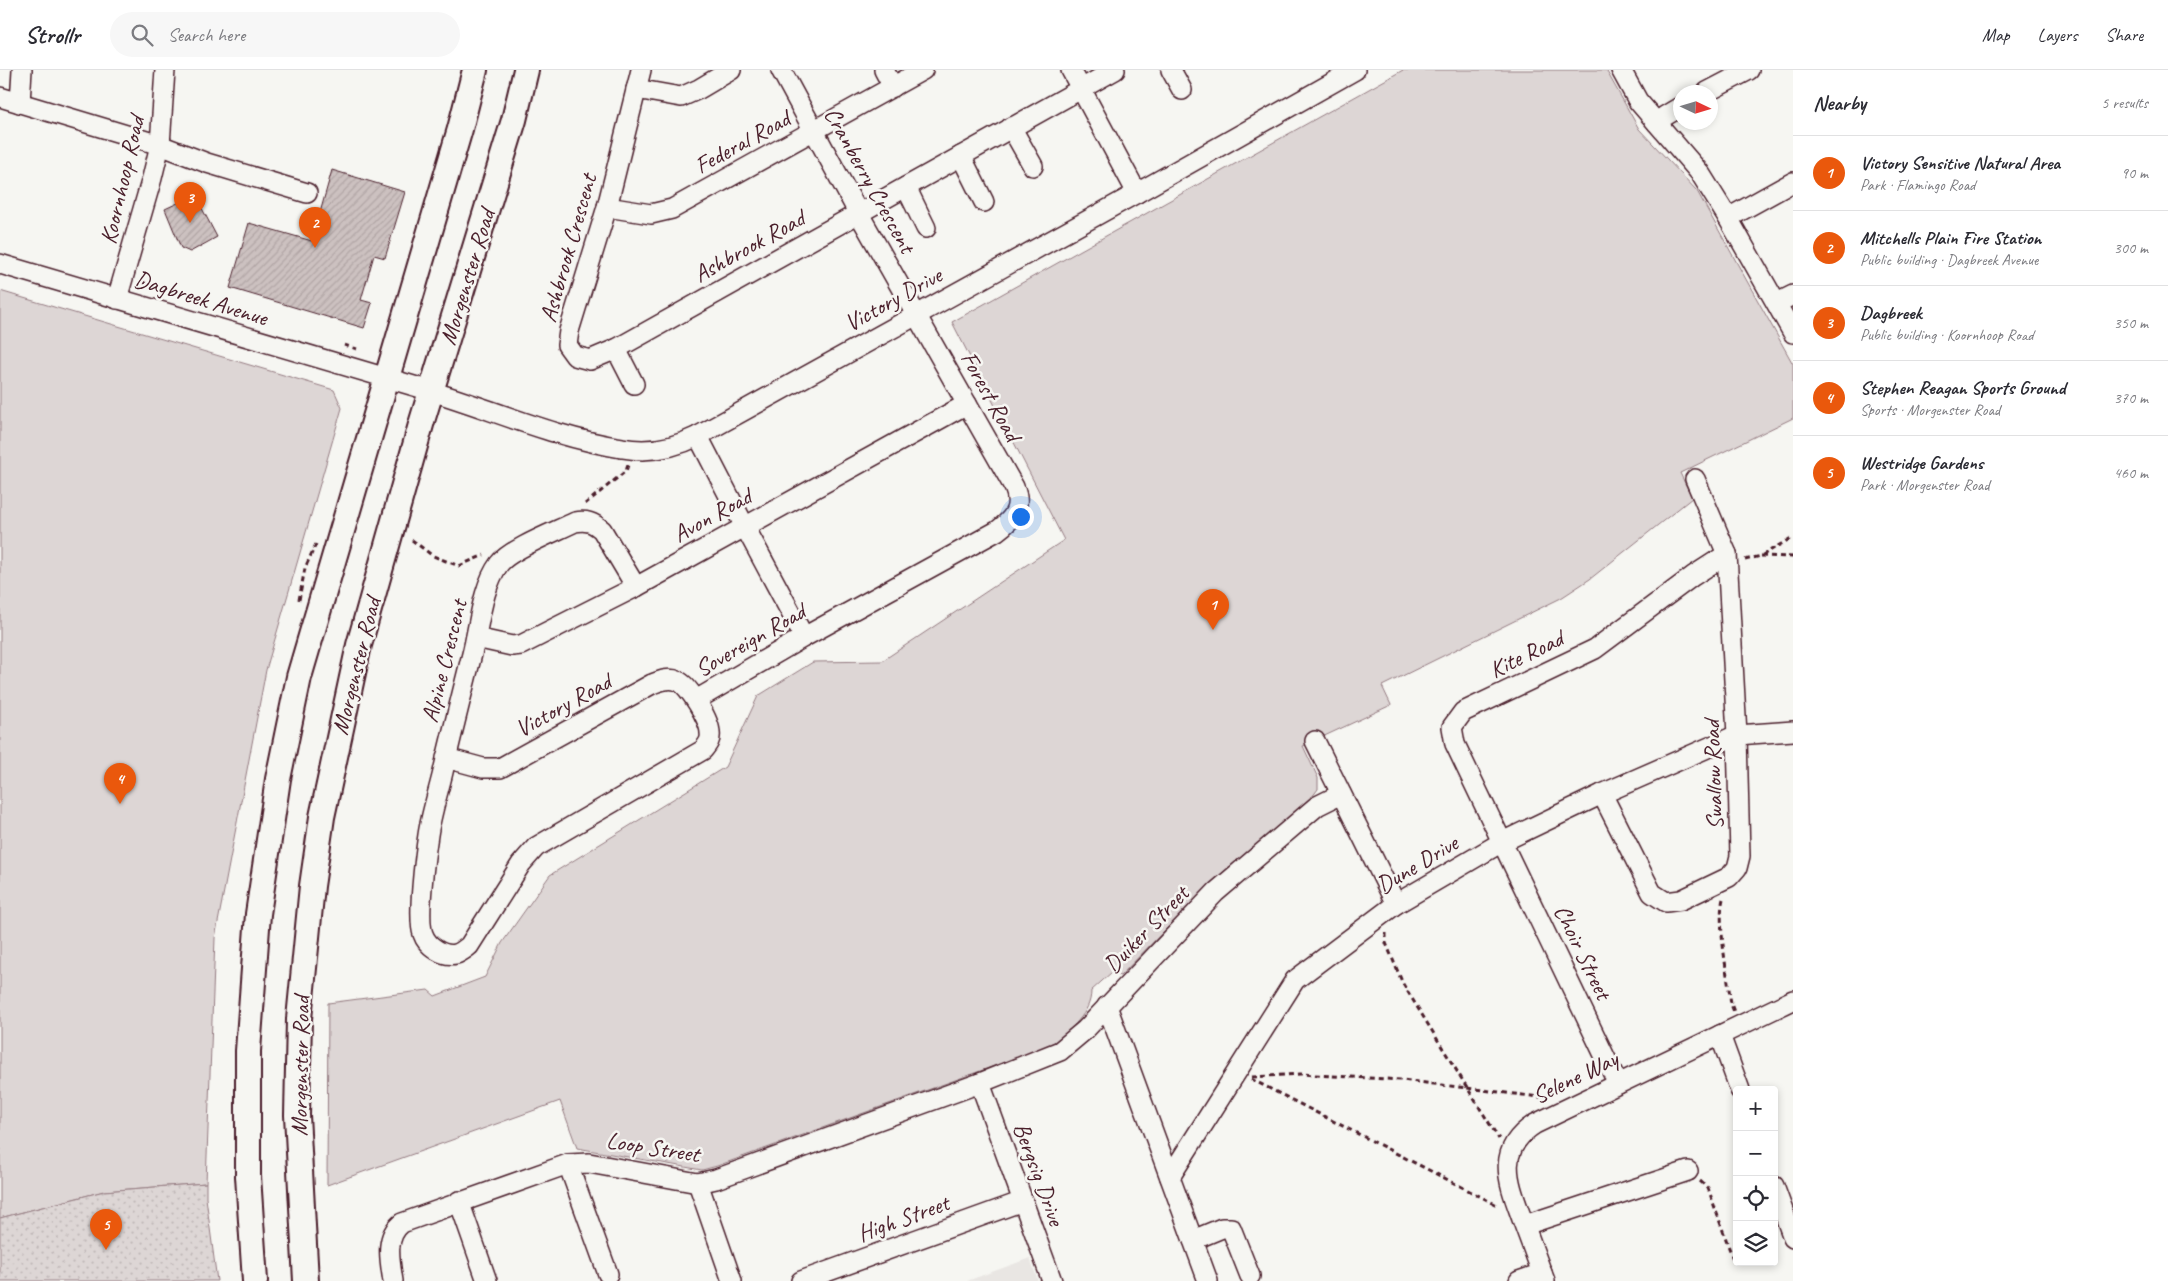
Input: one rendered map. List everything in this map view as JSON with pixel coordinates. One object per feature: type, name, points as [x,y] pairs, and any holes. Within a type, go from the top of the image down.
[{"type":"main road","name":"Morgenster Road","points":[[255,1281],[248,1176],[248,1051],[257,924],[278,779],[299,677],[388,378],[460,129],[475,70]]},
{"type":"main road","name":"Morgenster Road","points":[[306,1281],[297,1124],[299,1019],[312,886],[329,782],[359,645],[432,391],[514,120],[526,70]]},
{"type":"street","points":[[20,103],[22,70]]},
{"type":"street","name":"Koornhoop Road","points":[[118,299],[152,181],[160,145],[165,70]]},
{"type":"street","name":"Ashbrook Crescent","points":[[616,349],[590,360],[575,356],[567,345],[568,331],[607,207],[641,70]]},
{"type":"street","points":[[636,89],[680,97],[700,89],[731,70]]},
{"type":"street","name":"Cranberry Crescent","points":[[781,70],[858,214],[917,314]]},
{"type":"street","points":[[884,70],[893,87]]},
{"type":"street","name":"Federal Road","points":[[607,207],[637,214],[661,213],[923,70]]},
{"type":"street","points":[[1071,70],[1137,193]]},
{"type":"street","name":"Ashbrook Road","points":[[616,349],[1116,70]]},
{"type":"street","points":[[1171,70],[1182,90]]},
{"type":"street","name":"Victory Drive","points":[[432,391],[587,441],[623,449],[659,450],[685,443],[1355,70]]},
{"type":"street","points":[[1621,70],[1638,102],[1700,173],[1728,218],[1785,299],[1793,333]]},
{"type":"street","points":[[1718,86],[1749,70]]},
{"type":"street","points":[[0,97],[160,145],[207,163],[307,193]]},
{"type":"street","points":[[1657,123],[1673,111]]},
{"type":"street","points":[[1011,127],[1033,166]]},
{"type":"street","points":[[961,156],[984,202]]},
{"type":"street","points":[[1728,218],[1793,182]]},
{"type":"street","points":[[906,187],[926,228]]},
{"type":"street","name":"Dagbreek Avenue","points":[[0,264],[432,391]]},
{"type":"street","name":"Forest Road","points":[[917,314],[1014,487],[1018,504]]},
{"type":"street","points":[[616,349],[634,384]]},
{"type":"street","name":"Avon Road","points":[[476,638],[512,646],[521,645],[636,587],[967,404]]},
{"type":"street","points":[[698,436],[804,637]]},
{"type":"street","name":"Swallow Road","points":[[1695,479],[1727,559],[1737,735],[1740,856],[1737,868],[1729,877]]},
{"type":"street","name":"Sovereign Road","points":[[434,948],[449,955],[457,954],[469,946],[521,864],[536,847],[703,750],[710,740],[710,728],[696,700],[804,637],[997,531],[1014,516],[1018,504]]},
{"type":"street","points":[[575,522],[585,521],[594,523],[602,530],[636,587]]},
{"type":"street","name":"Alpine Crescent","points":[[434,948],[422,933],[428,835],[483,604],[494,572],[499,564],[510,555],[575,522]]},
{"type":"street","name":"Kite Road","points":[[1502,842],[1455,744],[1452,727],[1463,712],[1595,649],[1693,576],[1727,559]]},
{"type":"street","name":"Victory Road","points":[[446,758],[483,768],[500,768],[652,684],[666,680],[682,683],[696,700]]},
{"type":"street","name":"Dune Drive","points":[[1170,1176],[1295,980],[1390,908],[1502,842],[1602,794],[1737,735],[1793,731]]},
{"type":"street","points":[[1315,741],[1341,794],[1390,908]]},
{"type":"street","name":"Duiker Street","points":[[980,1083],[1060,1052],[1086,1030],[1216,892],[1317,806],[1341,794]]},
{"type":"street","points":[[1602,794],[1652,893],[1666,902],[1681,900],[1729,877]]},
{"type":"street","name":"Choir Street","points":[[1502,842],[1618,1084]]},
{"type":"street","name":"Selene Way","points":[[1543,1277],[1508,1180],[1507,1170],[1511,1151],[1527,1129],[1793,1000]]},
{"type":"street","points":[[1107,1006],[1208,1281]]},
{"type":"street","points":[[1720,1035],[1739,1086]]},
{"type":"street","name":"Loop Street","points":[[393,1281],[390,1240],[396,1228],[402,1223],[459,1201],[568,1164],[589,1162],[698,1182],[716,1179],[980,1083]]},
{"type":"street","name":"Bergsig Drive","points":[[980,1083],[1052,1281]]},
{"type":"street","points":[[568,1164],[608,1274]]},
{"type":"street","points":[[1524,1225],[1688,1170]]},
{"type":"street","points":[[698,1182],[732,1281]]},
{"type":"street","points":[[1778,1197],[1793,1238]]},
{"type":"street","points":[[459,1201],[487,1281]]},
{"type":"street","name":"High Street","points":[[800,1281],[1023,1201]]},
{"type":"street","points":[[1193,1240],[1222,1228],[1231,1228],[1250,1276]]},
{"type":"street","points":[[1520,1281],[1543,1277]]},
{"type":"path","points":[[575,522],[583,506],[590,498],[626,471],[629,461]]},
{"type":"path","points":[[1761,556],[1793,537]]},
{"type":"path","points":[[412,540],[433,556],[459,566],[489,552],[510,555]]},
{"type":"path","points":[[1727,559],[1761,556],[1793,557]]},
{"type":"path","points":[[1729,877],[1721,907],[1731,1004],[1739,1026]]},
{"type":"path","points":[[1390,908],[1386,943],[1403,984],[1500,1140],[1511,1151]]},
{"type":"path","points":[[1518,1207],[1500,1207],[1248,1078],[1300,1074],[1402,1080],[1548,1098],[1561,1111]]},
{"type":"path","points":[[1688,1170],[1708,1188],[1733,1259]]},
{"type":"shaded area","points":[[1403,70],[1606,70],[1639,129],[1697,191],[1793,364],[1793,418],[1680,473],[1692,498],[1590,579],[1561,598],[1382,686],[1391,705],[1303,746],[1318,778],[1318,789],[1309,801],[1215,879],[1120,976],[1112,972],[1091,991],[1084,1014],[1055,1044],[702,1170],[577,1148],[560,1101],[327,1185],[328,1003],[428,990],[435,996],[485,977],[502,943],[550,875],[725,767],[758,696],[813,662],[882,661],[1064,540],[952,322]]},
{"type":"shaded area","points":[[0,291],[334,390],[342,408],[266,670],[215,938],[206,1183],[104,1191],[0,1218]]},
{"type":"shaded area","points":[[206,1183],[206,1198],[217,1281],[0,1281],[0,1218],[104,1191]]},
{"type":"shaded area","points":[[1030,1258],[1038,1281],[967,1281]]},
{"type":"building","points":[[332,170],[405,192],[385,258],[374,255],[361,300],[372,303],[364,328],[230,288],[249,223],[312,241]]},
{"type":"building","points":[[195,195],[217,237],[190,252],[181,248],[165,209]]},
{"type":"place","name":"Dagbreek","points":[[190,223]]},
{"type":"place","name":"Mitchells Plain Fire Station","points":[[315,248]]},
{"type":"place","name":"Victory Sensitive Natural Area","points":[[1213,630]]},
{"type":"place","name":"Stephen Reagan Sports Ground","points":[[120,804]]},
{"type":"place","name":"Westridge Gardens","points":[[106,1250]]}]
